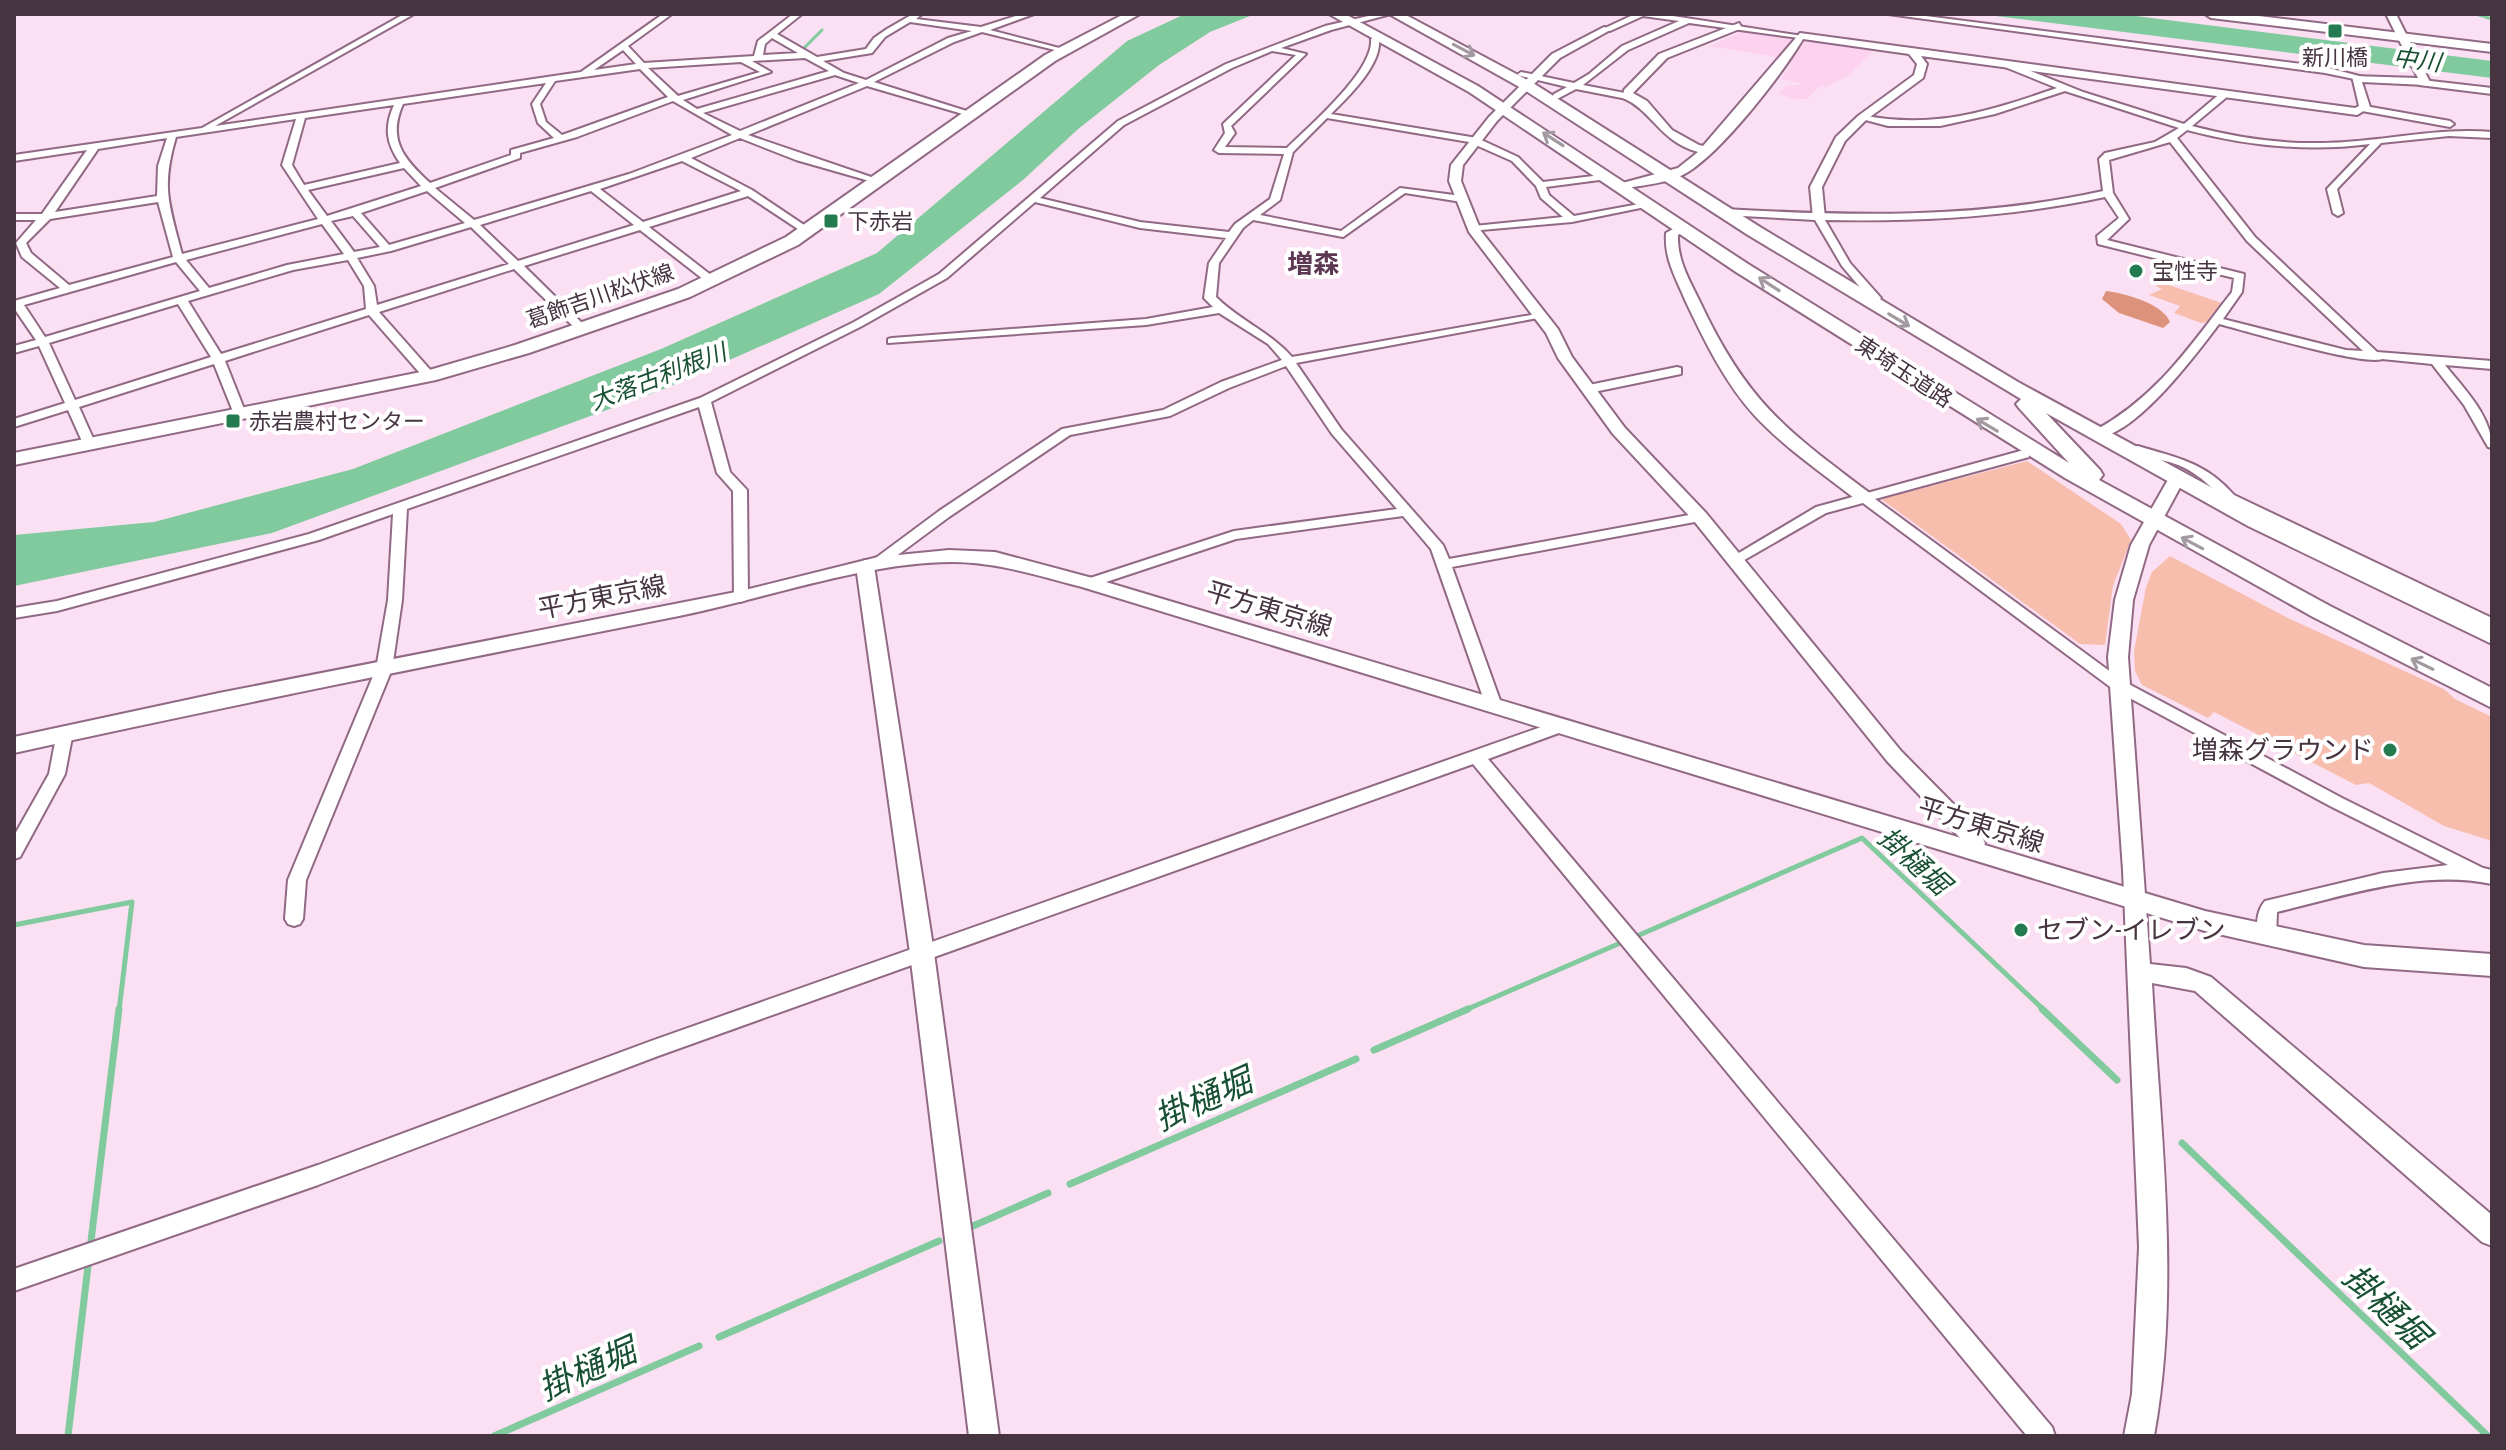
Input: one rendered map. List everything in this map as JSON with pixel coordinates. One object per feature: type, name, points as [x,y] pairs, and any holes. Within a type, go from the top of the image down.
[{"type":"main road","name":"葛飾吉川松伏線","points":[[14,459],[429,376],[582,329],[712,281],[777,250],[808,231],[1063,50],[1134,14]]},
{"type":"main road","name":"東埼玉道路","points":[[1395,14],[1529,80],[1724,212],[1970,362],[2256,521],[2492,636]]},
{"type":"main road","points":[[2211,14],[2406,41],[2492,48]]},
{"type":"main road","name":"東埼玉道路","points":[[1345,19],[1450,74],[1505,108],[1682,228],[1961,409],[2151,521],[2390,649],[2492,699]]},
{"type":"main road","points":[[1970,362],[2031,407],[2078,463],[2151,521]]},
{"type":"main road","name":"平方東京線","points":[[14,745],[65,732],[741,597],[872,565],[949,556],[995,558],[1089,583],[2134,901],[2267,936],[2364,956],[2492,965]]},
{"type":"street","points":[[197,132],[410,14]]},
{"type":"street","points":[[582,75],[668,14]]},
{"type":"street","points":[[758,59],[761,43],[798,14]]},
{"type":"street","points":[[14,350],[291,267],[387,249],[683,158],[864,84],[978,29],[1030,14]]},
{"type":"street","points":[[14,613],[57,606],[314,537],[704,401],[858,324],[943,276],[1121,123],[1229,66],[1345,19],[1387,14]]},
{"type":"street","points":[[1973,851],[1974,843],[1970,835],[1867,725],[1700,517],[1619,431],[1565,358],[1553,332],[1474,229],[1455,181],[1457,165],[1473,140],[1556,56],[1643,14],[2357,112],[2365,109],[2492,133]]},
{"type":"street","points":[[1892,14],[2359,77],[2492,91]]},
{"type":"street","points":[[2391,14],[2424,82]]},
{"type":"street","points":[[14,158],[642,66],[869,51],[870,44],[914,17],[1063,50]]},
{"type":"street","points":[[1557,96],[1592,76],[1625,48],[1687,20]]},
{"type":"street","points":[[1627,96],[1663,56],[1739,26]]},
{"type":"street","points":[[772,35],[835,72],[864,84],[970,115]]},
{"type":"street","points":[[1541,185],[1614,181],[1668,175],[1684,170],[1795,47],[1799,36]]},
{"type":"street","points":[[1375,39],[1375,48],[1356,84],[1289,151],[1275,200],[1239,226],[1214,263],[1210,298],[1221,309],[1272,342],[1289,361],[1336,431],[1438,548],[1494,706]]},
{"type":"street","points":[[623,46],[676,98],[740,133],[811,161],[877,182]]},
{"type":"street","points":[[1271,49],[1302,54],[1226,126],[1230,133],[1219,150],[1289,151]]},
{"type":"street","points":[[1872,304],[1875,298],[1846,264],[1819,218],[1816,187],[1840,139],[1862,118],[1919,76],[1922,64],[1912,51]]},
{"type":"street","points":[[90,445],[43,342],[16,304],[178,257],[355,212],[517,156],[514,152],[561,139],[676,98],[767,72],[744,60]]},
{"type":"street","points":[[2008,65],[2067,88],[2184,126],[2279,144],[2319,146],[2445,132],[2492,133]]},
{"type":"street","points":[[700,111],[835,72]]},
{"type":"street","points":[[2359,77],[2355,80],[2365,109]]},
{"type":"street","points":[[552,80],[536,104],[542,123],[561,139]]},
{"type":"street","points":[[1529,80],[1627,96],[1643,103],[1650,118],[1691,147],[1704,150]]},
{"type":"street","points":[[1862,118],[1890,124],[1963,121],[2067,88]]},
{"type":"street","points":[[2101,433],[2135,414],[2167,386],[2237,292],[2240,276],[2102,242],[2101,238],[2124,219],[2108,193],[2104,159],[2108,155],[2172,138],[2225,94]]},
{"type":"street","points":[[399,103],[394,112],[392,139],[407,164],[582,329]]},
{"type":"street","points":[[1322,115],[1473,140],[1515,159],[1541,185],[1544,196],[1572,219]]},
{"type":"street","points":[[301,117],[287,165],[369,286],[372,311],[429,376]]},
{"type":"street","points":[[172,136],[163,166],[162,198],[178,257],[207,293]]},
{"type":"street","points":[[2172,138],[2251,239],[2377,358]]},
{"type":"street","points":[[2338,213],[2332,189],[2378,141]]},
{"type":"street","points":[[67,288],[22,249],[21,243],[46,216],[94,147]]},
{"type":"street","points":[[683,158],[749,192],[808,231]]},
{"type":"street","points":[[301,189],[407,164]]},
{"type":"street","points":[[592,187],[712,281]]},
{"type":"street","points":[[1252,217],[1343,234],[1403,190],[1462,199]]},
{"type":"street","points":[[14,423],[749,192]]},
{"type":"street","points":[[1724,212],[1888,219],[2053,207],[2108,193]]},
{"type":"street","points":[[14,217],[46,216],[162,198]]},
{"type":"street","points":[[1033,199],[1140,225],[1233,236]]},
{"type":"street","points":[[1474,229],[1572,219],[1650,205]]},
{"type":"street","points":[[355,212],[387,249]]},
{"type":"street","points":[[1682,228],[1672,233],[1671,254],[1734,378],[1747,398],[1778,429],[1865,498],[2118,685],[2336,802],[2484,874]]},
{"type":"street","points":[[14,266],[35,261]]},
{"type":"street","points":[[182,301],[218,359],[240,414]]},
{"type":"street","points":[[892,341],[1146,322],[1221,309]]},
{"type":"street","points":[[984,1436],[872,565],[1066,432],[1166,413],[1225,385],[1289,361],[1538,315]]},
{"type":"street","points":[[2215,320],[2346,353],[2377,358],[2492,365]]},
{"type":"street","points":[[2437,362],[2470,404],[2492,444]]},
{"type":"street","points":[[1589,389],[1677,371]]},
{"type":"street","points":[[704,401],[724,473],[740,490],[741,597]]},
{"type":"street","points":[[2101,433],[2149,456],[2172,458],[2217,482],[2229,498],[2492,624]]},
{"type":"street","points":[[1734,560],[1821,510],[2024,454]]},
{"type":"street","points":[[2139,1436],[2147,1394],[2153,1247],[2134,870],[2118,657],[2124,600],[2140,545],[2177,478]]},
{"type":"street","points":[[294,919],[297,880],[384,669],[395,600],[400,506]]},
{"type":"street","points":[[1089,583],[1234,535],[1406,512]]},
{"type":"street","points":[[1446,564],[1700,517]]},
{"type":"street","points":[[14,1280],[318,1175],[651,1050],[1561,726]]},
{"type":"street","points":[[14,852],[57,774],[65,732]]},
{"type":"street","points":[[1476,756],[2043,1436]]},
{"type":"street","points":[[2267,936],[2267,911],[2271,906],[2406,876],[2484,874]]},
{"type":"street","points":[[2137,971],[2157,976],[2178,974],[2203,984],[2492,1233]]},
{"type":"shaded area","points":[[1750,28],[1877,47],[1848,76],[1826,87],[1820,86],[1807,99],[1795,99],[1778,94],[1786,86],[1804,84],[1781,79],[1793,60],[1710,46]]},
{"type":"shaded area","points":[[2160,282],[2222,303],[2206,322],[2201,323],[2174,313],[2180,306],[2149,295],[2162,289],[2156,286]]},
{"type":"shaded area","points":[[2106,291],[2152,305],[2170,322],[2163,328],[2119,313],[2102,299]]},
{"type":"shaded area","points":[[2027,461],[2121,524],[2131,540],[2113,586],[2105,645],[2080,644],[1881,499]]},
{"type":"shaded area","name":"増森グラウンド","points":[[2170,556],[2290,619],[2444,689],[2455,699],[2492,717],[2492,841],[2444,826],[2369,783],[2356,785],[2214,712],[2208,718],[2142,685],[2135,671],[2134,651],[2146,587],[2152,572]]},
{"type":"water","name":"大落古利根川","points":[[1185,14],[1255,14],[1210,32],[1159,65],[1077,130],[1023,180],[879,294],[664,389],[272,533],[14,586],[14,535],[154,522],[353,469],[661,349],[877,253],[1127,41]]},
{"type":"water","name":"中川","points":[[1979,14],[2120,14],[2492,61],[2492,78]]},
{"type":"waterway","points":[[2476,14],[2492,19]]},
{"type":"waterway","points":[[803,49],[822,30]]},
{"type":"waterway","name":"掛樋堀","points":[[1637,936],[1862,838],[2045,1011]]},
{"type":"waterway","points":[[14,925],[132,902],[119,1011]]},
{"type":"waterway","name":"掛樋堀","points":[[1463,1011],[1625,941]]},
{"type":"waterway","points":[[91,1241],[119,1009]]},
{"type":"waterway","name":"掛樋堀","points":[[1374,1050],[1468,1009]]},
{"type":"waterway","name":"掛樋堀","points":[[2042,1009],[2117,1080]]},
{"type":"waterway","name":"掛樋堀","points":[[1070,1184],[1356,1059]]},
{"type":"waterway","name":"掛樋堀","points":[[2182,1143],[2488,1436]]},
{"type":"waterway","name":"掛樋堀","points":[[973,1226],[1048,1193]]},
{"type":"waterway","name":"掛樋堀","points":[[719,1337],[939,1241]]},
{"type":"waterway","points":[[68,1436],[88,1266]]},
{"type":"waterway","name":"掛樋堀","points":[[494,1436],[699,1346]]},
{"type":"place","name":"新川橋","points":[[2335,31]]},
{"type":"place","name":"下赤岩","points":[[831,221]]},
{"type":"place","name":"宝性寺","points":[[2136,271]]},
{"type":"place","name":"赤岩農村センター","points":[[233,421]]},
{"type":"place","name":"増森グラウンド","points":[[2390,750]]},
{"type":"place","name":"セブン-イレブン","points":[[2021,930]]},
{"type":"district","name":"増森","points":[[1313,264]]}]
